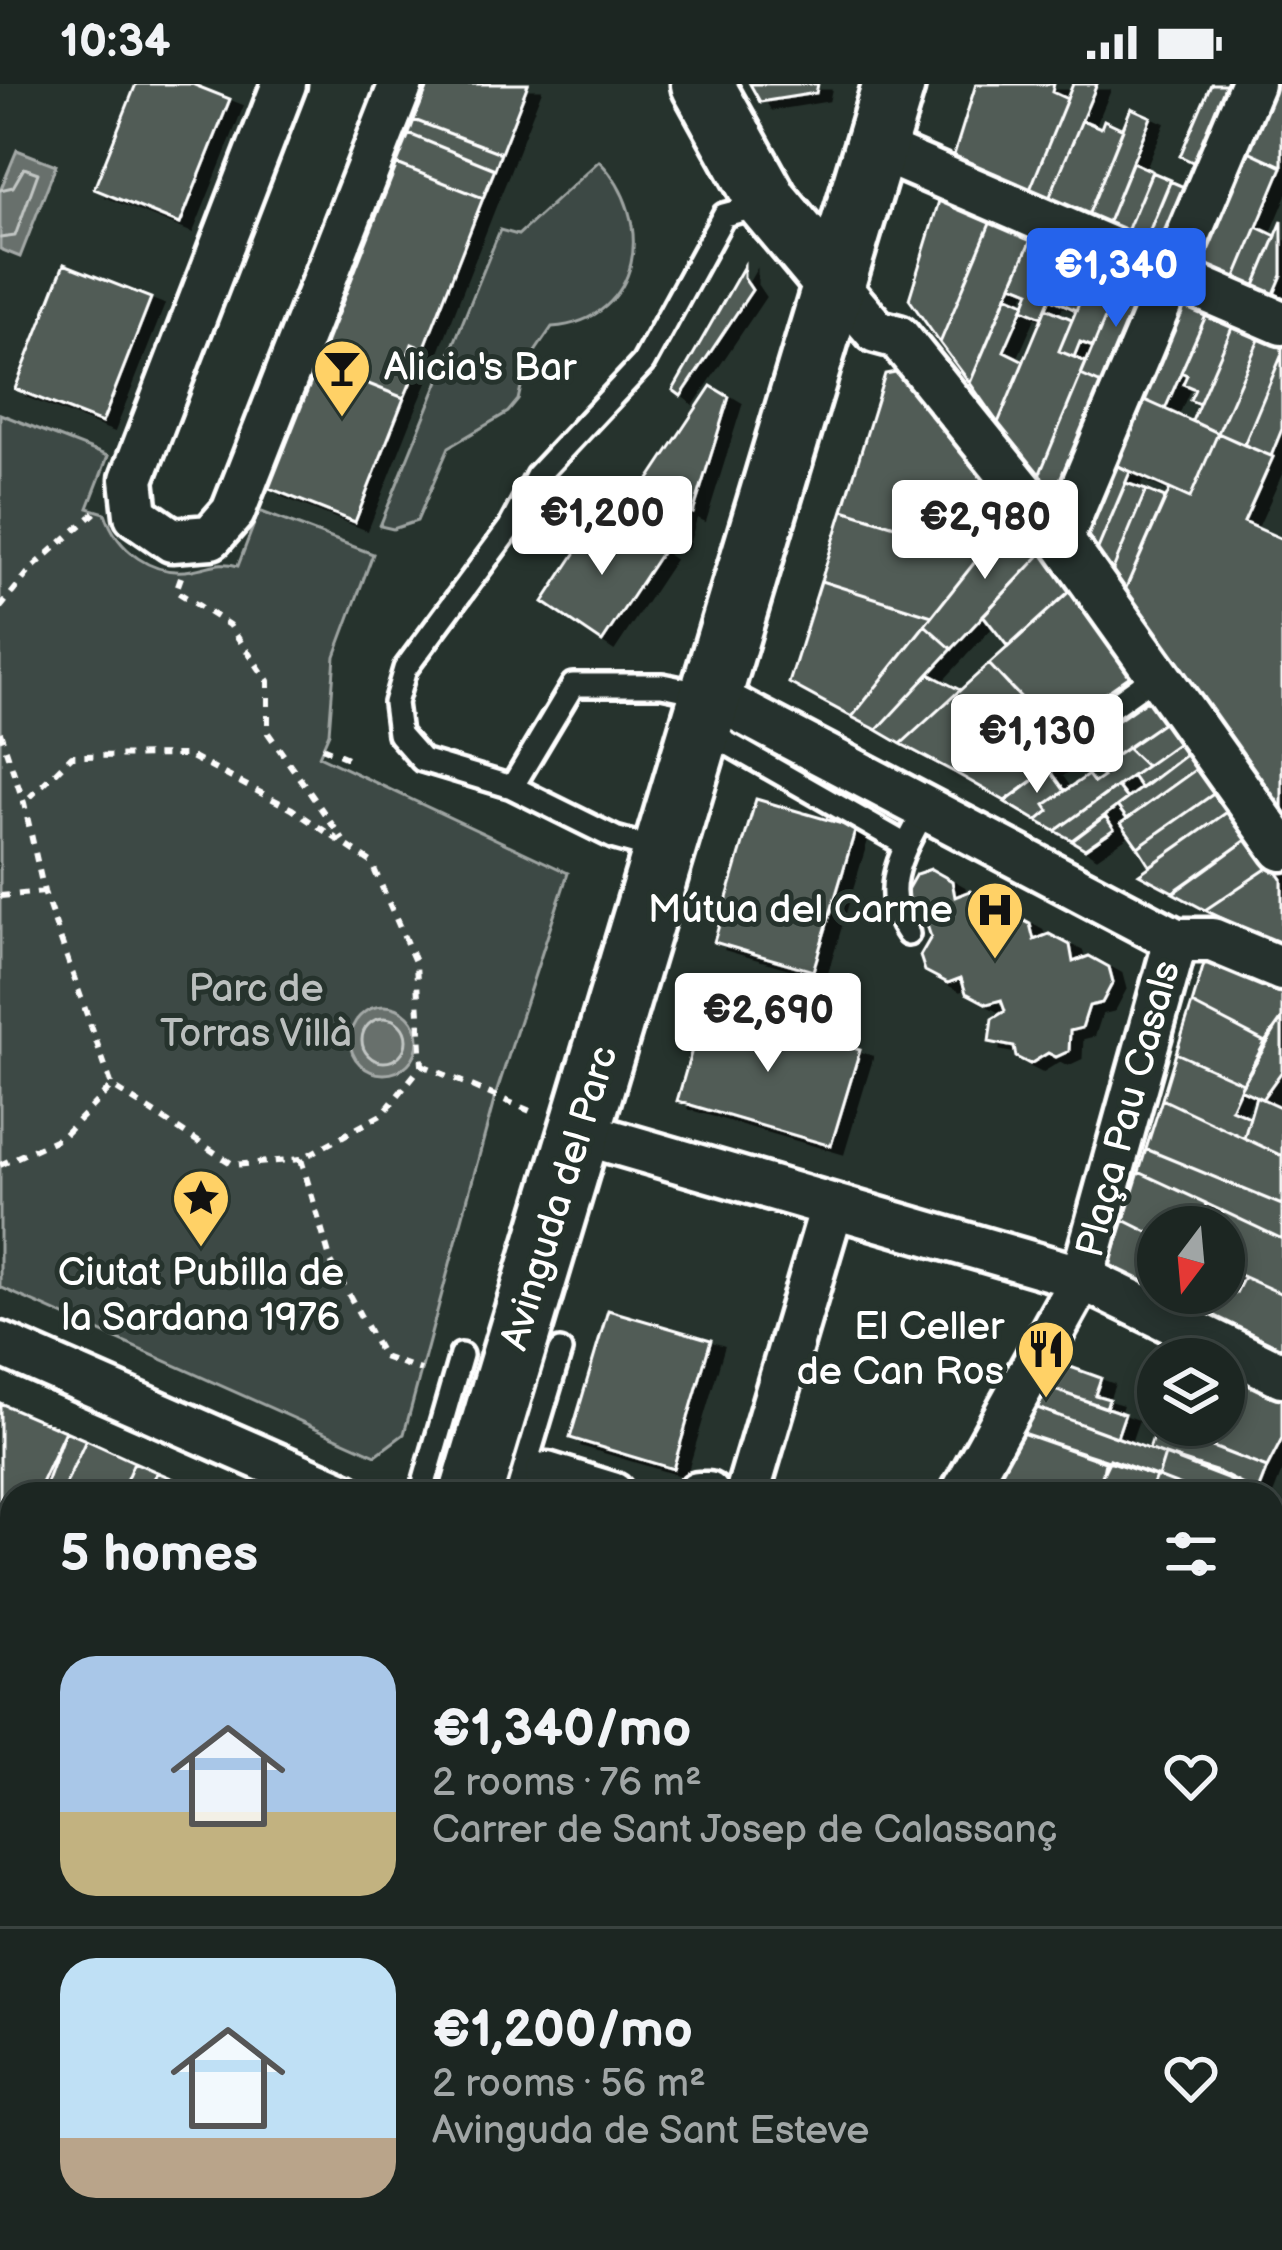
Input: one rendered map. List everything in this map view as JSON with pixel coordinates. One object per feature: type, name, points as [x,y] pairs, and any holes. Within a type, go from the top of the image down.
[{"type":"street","points":[[284,84],[133,478],[131,504],[142,523],[161,536],[191,541],[220,532],[238,502],[401,84]]},
{"type":"street","points":[[702,84],[768,203],[876,331],[898,337],[1061,539],[1282,849]]},
{"type":"street","name":"Avinguda del Parc","points":[[474,1482],[559,1124],[665,852],[894,84]]},
{"type":"street","points":[[1061,539],[1252,84]]},
{"type":"street","points":[[876,148],[1282,323]]},
{"type":"street","name":"Plaça Pau Casals","points":[[705,711],[916,827],[1194,940],[1082,1279],[969,1482]]},
{"type":"street","points":[[1194,940],[1282,969]]},
{"type":"street","points":[[559,1124],[1082,1279],[1282,1375]]},
{"type":"street","points":[[751,1482],[832,1207]]},
{"type":"street","points":[[0,1344],[316,1482]]},
{"type":"lane","points":[[665,852],[615,838],[512,787],[422,760],[399,734],[395,703],[405,669],[510,527],[537,476],[643,363],[724,215],[768,203]]},
{"type":"lane","points":[[1068,738],[1157,674]]},
{"type":"lane","points":[[512,787],[574,686],[662,685],[705,711]]},
{"type":"lane","points":[[908,934],[894,914],[892,876],[916,827]]},
{"type":"lane","points":[[532,1482],[560,1351]]},
{"type":"lane","points":[[424,1482],[461,1355]]},
{"type":"path","points":[[0,608],[32,568],[97,511]]},
{"type":"path","points":[[191,541],[176,591],[229,625],[268,681],[268,734],[349,848]]},
{"type":"path","points":[[0,732],[24,802],[44,892],[112,1086],[234,1165],[301,1160],[383,1114],[422,1065],[416,964],[371,862],[292,809],[188,755],[72,756],[24,802]]},
{"type":"path","points":[[322,747],[354,761]]},
{"type":"path","points":[[0,896],[44,892]]},
{"type":"path","points":[[422,1065],[559,1124]]},
{"type":"path","points":[[0,1165],[63,1136],[112,1086]]},
{"type":"path","points":[[301,1160],[331,1262],[383,1357],[421,1370]]},
{"type":"green space","points":[[599,161],[617,184],[633,237],[631,263],[622,287],[606,306],[582,320],[552,327],[526,365],[518,400],[508,412],[449,447],[417,521],[393,529],[380,526],[500,230],[518,235]]},
{"type":"green space","name":"Parc de Torras Villà","points":[[0,414],[108,456],[88,508],[105,513],[118,539],[150,565],[178,571],[238,566],[259,511],[373,554],[335,656],[329,733],[319,756],[568,873],[495,1097],[404,1434],[376,1455],[0,1287]]},
{"type":"water","points":[[17,150],[56,165],[20,257],[0,249],[0,191]]},
{"type":"water","points":[[384,1006],[408,1016],[418,1040],[408,1064],[384,1074],[360,1064],[350,1040],[360,1016]]},
{"type":"building","points":[[136,84],[192,84],[230,99],[180,224],[94,189]]},
{"type":"building","points":[[429,84],[528,84],[501,153],[414,120]]},
{"type":"building","points":[[750,84],[818,84],[816,93],[760,102]]},
{"type":"building","points":[[976,84],[1054,84],[1052,92],[1067,99],[1029,192],[953,158]]},
{"type":"building","points":[[1073,84],[1097,84],[1048,201],[1029,192]]},
{"type":"building","points":[[1211,84],[1236,84],[1201,166],[1180,156]]},
{"type":"building","points":[[1269,84],[1282,84],[1282,166],[1242,148]]},
{"type":"building","points":[[1131,108],[1151,117],[1106,227],[1087,218]]},
{"type":"building","points":[[414,120],[501,153],[495,169],[409,134]]},
{"type":"building","points":[[1082,120],[1101,128],[1104,120],[1123,129],[1087,218],[1048,201]]},
{"type":"building","points":[[409,134],[495,169],[483,198],[397,164]]},
{"type":"building","points":[[1242,148],[1282,167],[1233,284],[1192,266]]},
{"type":"building","points":[[1132,162],[1152,171],[1125,236],[1106,227]]},
{"type":"building","points":[[397,164],[483,198],[424,349],[412,344],[403,367],[415,372],[404,398],[318,364]]},
{"type":"building","points":[[1152,172],[1171,180],[1144,244],[1125,236]]},
{"type":"building","points":[[1170,181],[1191,190],[1164,253],[1144,244]]},
{"type":"building","points":[[942,191],[994,214],[940,343],[909,299]]},
{"type":"building","points":[[994,214],[1034,233],[970,383],[940,343]]},
{"type":"building","points":[[1282,221],[1282,275],[1271,301],[1252,293]]},
{"type":"building","points":[[1257,227],[1276,236],[1252,293],[1233,284]]},
{"type":"building","points":[[1034,233],[1071,249],[1042,317],[1023,309],[1030,291],[1012,284]]},
{"type":"building","points":[[1071,249],[1097,261],[1076,310],[1050,298]]},
{"type":"building","points":[[1097,261],[1124,273],[1093,347],[1080,342],[1074,357],[1059,351]]},
{"type":"building","points":[[64,264],[151,298],[102,423],[15,389]]},
{"type":"building","points":[[744,266],[744,278],[752,290],[681,396],[673,390]]},
{"type":"building","points":[[1124,273],[1151,285],[1108,387],[1081,375]]},
{"type":"building","points":[[1007,295],[1025,303],[1004,351],[1024,361],[998,423],[970,383]]},
{"type":"building","points":[[1179,298],[1208,311],[1165,409],[1138,397]]},
{"type":"building","points":[[1046,308],[1072,319],[1059,351],[1086,362],[1038,478],[998,423]]},
{"type":"building","points":[[1208,311],[1234,323],[1199,404],[1190,400],[1195,389],[1183,384],[1187,375],[1181,372]]},
{"type":"building","points":[[1234,323],[1261,335],[1218,433],[1192,421]]},
{"type":"building","points":[[1261,335],[1282,344],[1282,354],[1244,445],[1218,433]]},
{"type":"building","points":[[1282,354],[1282,429],[1271,456],[1244,445]]},
{"type":"building","points":[[318,364],[404,398],[355,522],[269,488]]},
{"type":"building","points":[[901,371],[1013,514],[982,553],[843,510],[885,374]]},
{"type":"building","points":[[1081,375],[1108,387],[1058,501],[1038,478]]},
{"type":"building","points":[[711,386],[729,397],[693,513],[684,509],[675,540],[657,535],[626,514]]},
{"type":"building","points":[[1138,397],[1218,433],[1190,498],[1110,462]]},
{"type":"building","points":[[1218,433],[1273,457],[1244,522],[1282,539],[1282,824],[1122,597],[1170,489],[1190,498]]},
{"type":"building","points":[[1110,462],[1130,472],[1094,558],[1079,536]]},
{"type":"building","points":[[1126,483],[1146,490],[1109,579],[1094,558]]},
{"type":"building","points":[[1146,490],[1165,498],[1122,597],[1109,579]]},
{"type":"building","points":[[843,510],[982,553],[932,616],[821,581]]},
{"type":"building","points":[[602,513],[661,553],[602,642],[543,602]]},
{"type":"building","points":[[1013,514],[1043,552],[952,649],[925,625]]},
{"type":"building","points":[[1043,552],[1072,589],[1008,647],[983,615]]},
{"type":"building","points":[[821,581],[932,616],[852,717],[789,683]]},
{"type":"building","points":[[1072,589],[1136,672],[1051,731],[989,664]]},
{"type":"building","points":[[925,625],[952,649],[877,730],[852,717]]},
{"type":"building","points":[[989,664],[1029,706],[956,773],[901,744]]},
{"type":"building","points":[[929,674],[960,690],[901,744],[877,730]]},
{"type":"building","points":[[1154,695],[1170,718],[1099,767],[1083,745]]},
{"type":"building","points":[[1029,706],[1068,755],[1005,801],[956,773]]},
{"type":"building","points":[[1170,718],[1184,739],[1146,766],[1127,748]]},
{"type":"building","points":[[1184,739],[1192,750],[1141,789],[1132,776]]},
{"type":"building","points":[[1127,748],[1146,766],[1055,831],[1037,821],[1049,811],[1045,805],[1088,775],[1094,783],[1103,777],[1097,769]]},
{"type":"building","points":[[1192,750],[1202,765],[1127,819],[1117,806]]},
{"type":"building","points":[[1202,765],[1219,790],[1138,847],[1121,823]]},
{"type":"building","points":[[1049,769],[1065,791],[1045,805],[1049,811],[1037,821],[1005,802]]},
{"type":"building","points":[[1117,786],[1127,799],[1072,840],[1055,831]]},
{"type":"building","points":[[1219,790],[1233,808],[1150,866],[1138,847]]},
{"type":"building","points":[[756,799],[856,828],[813,971],[714,942]]},
{"type":"building","points":[[1233,808],[1252,836],[1173,892],[1139,874]]},
{"type":"building","points":[[1105,816],[1114,829],[1085,849],[1072,841]]},
{"type":"building","points":[[1252,836],[1272,865],[1205,910],[1173,893]]},
{"type":"building","points":[[1272,865],[1282,879],[1282,947],[1205,910]]},
{"type":"building","points":[[931,869],[952,881],[955,897],[970,891],[991,902],[994,919],[1010,913],[1030,924],[1034,940],[1049,934],[1070,945],[1073,962],[1089,956],[1109,967],[1113,982],[1102,1003],[1089,1006],[1082,1028],[1070,1031],[1069,1051],[1056,1057],[1048,1053],[1030,1064],[1016,1057],[1014,1047],[989,1042],[992,1019],[1005,1011],[1001,1000],[987,1004],[966,993],[961,978],[948,983],[925,971],[920,956],[931,937],[925,919],[908,911],[904,895],[916,874]]},
{"type":"building","points":[[1208,950],[1282,983],[1282,1018],[1265,1042],[1192,1004]]},
{"type":"building","points":[[1192,1004],[1265,1042],[1243,1083],[1176,1053]]},
{"type":"building","points":[[705,1005],[860,1050],[831,1146],[677,1101]]},
{"type":"building","points":[[1282,1018],[1282,1071],[1262,1099],[1240,1089]]},
{"type":"building","points":[[1176,1053],[1243,1083],[1231,1109],[1250,1117],[1244,1138],[1162,1099]]},
{"type":"building","points":[[1256,1096],[1282,1108],[1282,1156],[1244,1138]]},
{"type":"building","points":[[1162,1099],[1282,1156],[1282,1205],[1146,1149]]},
{"type":"building","points":[[1146,1149],[1282,1205],[1282,1239],[1245,1222],[1245,1206],[1212,1206],[1139,1172]]},
{"type":"building","points":[[1139,1172],[1206,1203],[1137,1206],[1137,1226],[1124,1220]]},
{"type":"building","points":[[1124,1220],[1137,1226],[1137,1280],[1109,1266]]},
{"type":"building","points":[[1245,1221],[1282,1239],[1282,1294],[1245,1277]]},
{"type":"building","points":[[1245,1277],[1282,1294],[1282,1350],[1213,1316],[1245,1314]]},
{"type":"building","points":[[608,1310],[711,1340],[673,1469],[570,1438]]},
{"type":"building","points":[[1065,1365],[1101,1378],[1095,1395],[1109,1399],[1106,1408],[1043,1386],[1052,1368],[1063,1371]]},
{"type":"building","points":[[1245,1377],[1282,1395],[1282,1439],[1267,1468],[1210,1446],[1245,1446]]},
{"type":"building","points":[[1043,1386],[1125,1414],[1117,1437],[1032,1406]]},
{"type":"building","points":[[0,1403],[65,1431],[42,1482],[0,1482]]},
{"type":"building","points":[[1032,1406],[1165,1455],[1158,1477],[1019,1432]]},
{"type":"building","points":[[65,1431],[86,1440],[67,1482],[46,1482]]},
{"type":"building","points":[[1019,1432],[1105,1462],[1101,1482],[1026,1482],[996,1471]]},
{"type":"building","points":[[86,1440],[134,1462],[125,1482],[67,1482]]},
{"type":"building","points":[[1150,1446],[1211,1446],[1267,1468],[1262,1482],[1235,1482]]},
{"type":"building","points":[[1165,1455],[1238,1482],[1171,1482],[1158,1477]]},
{"type":"building","points":[[1110,1459],[1156,1476],[1154,1482],[1100,1480]]},
{"type":"building","points":[[134,1462],[157,1472],[153,1482],[125,1482]]},
{"type":"building","points":[[996,1471],[1026,1482],[990,1482]]},
{"type":"building","points":[[157,1472],[181,1482],[153,1482]]},
{"type":"place","name":"Alicia's Bar","points":[[342,419]]},
{"type":"place","name":"Mútua del Carme","points":[[995,961]]},
{"type":"place","name":"Ciutat Pubilla de la Sardana 1976","points":[[201,1249]]},
{"type":"place","name":"El Celler de Can Ros","points":[[1046,1400]]}]
